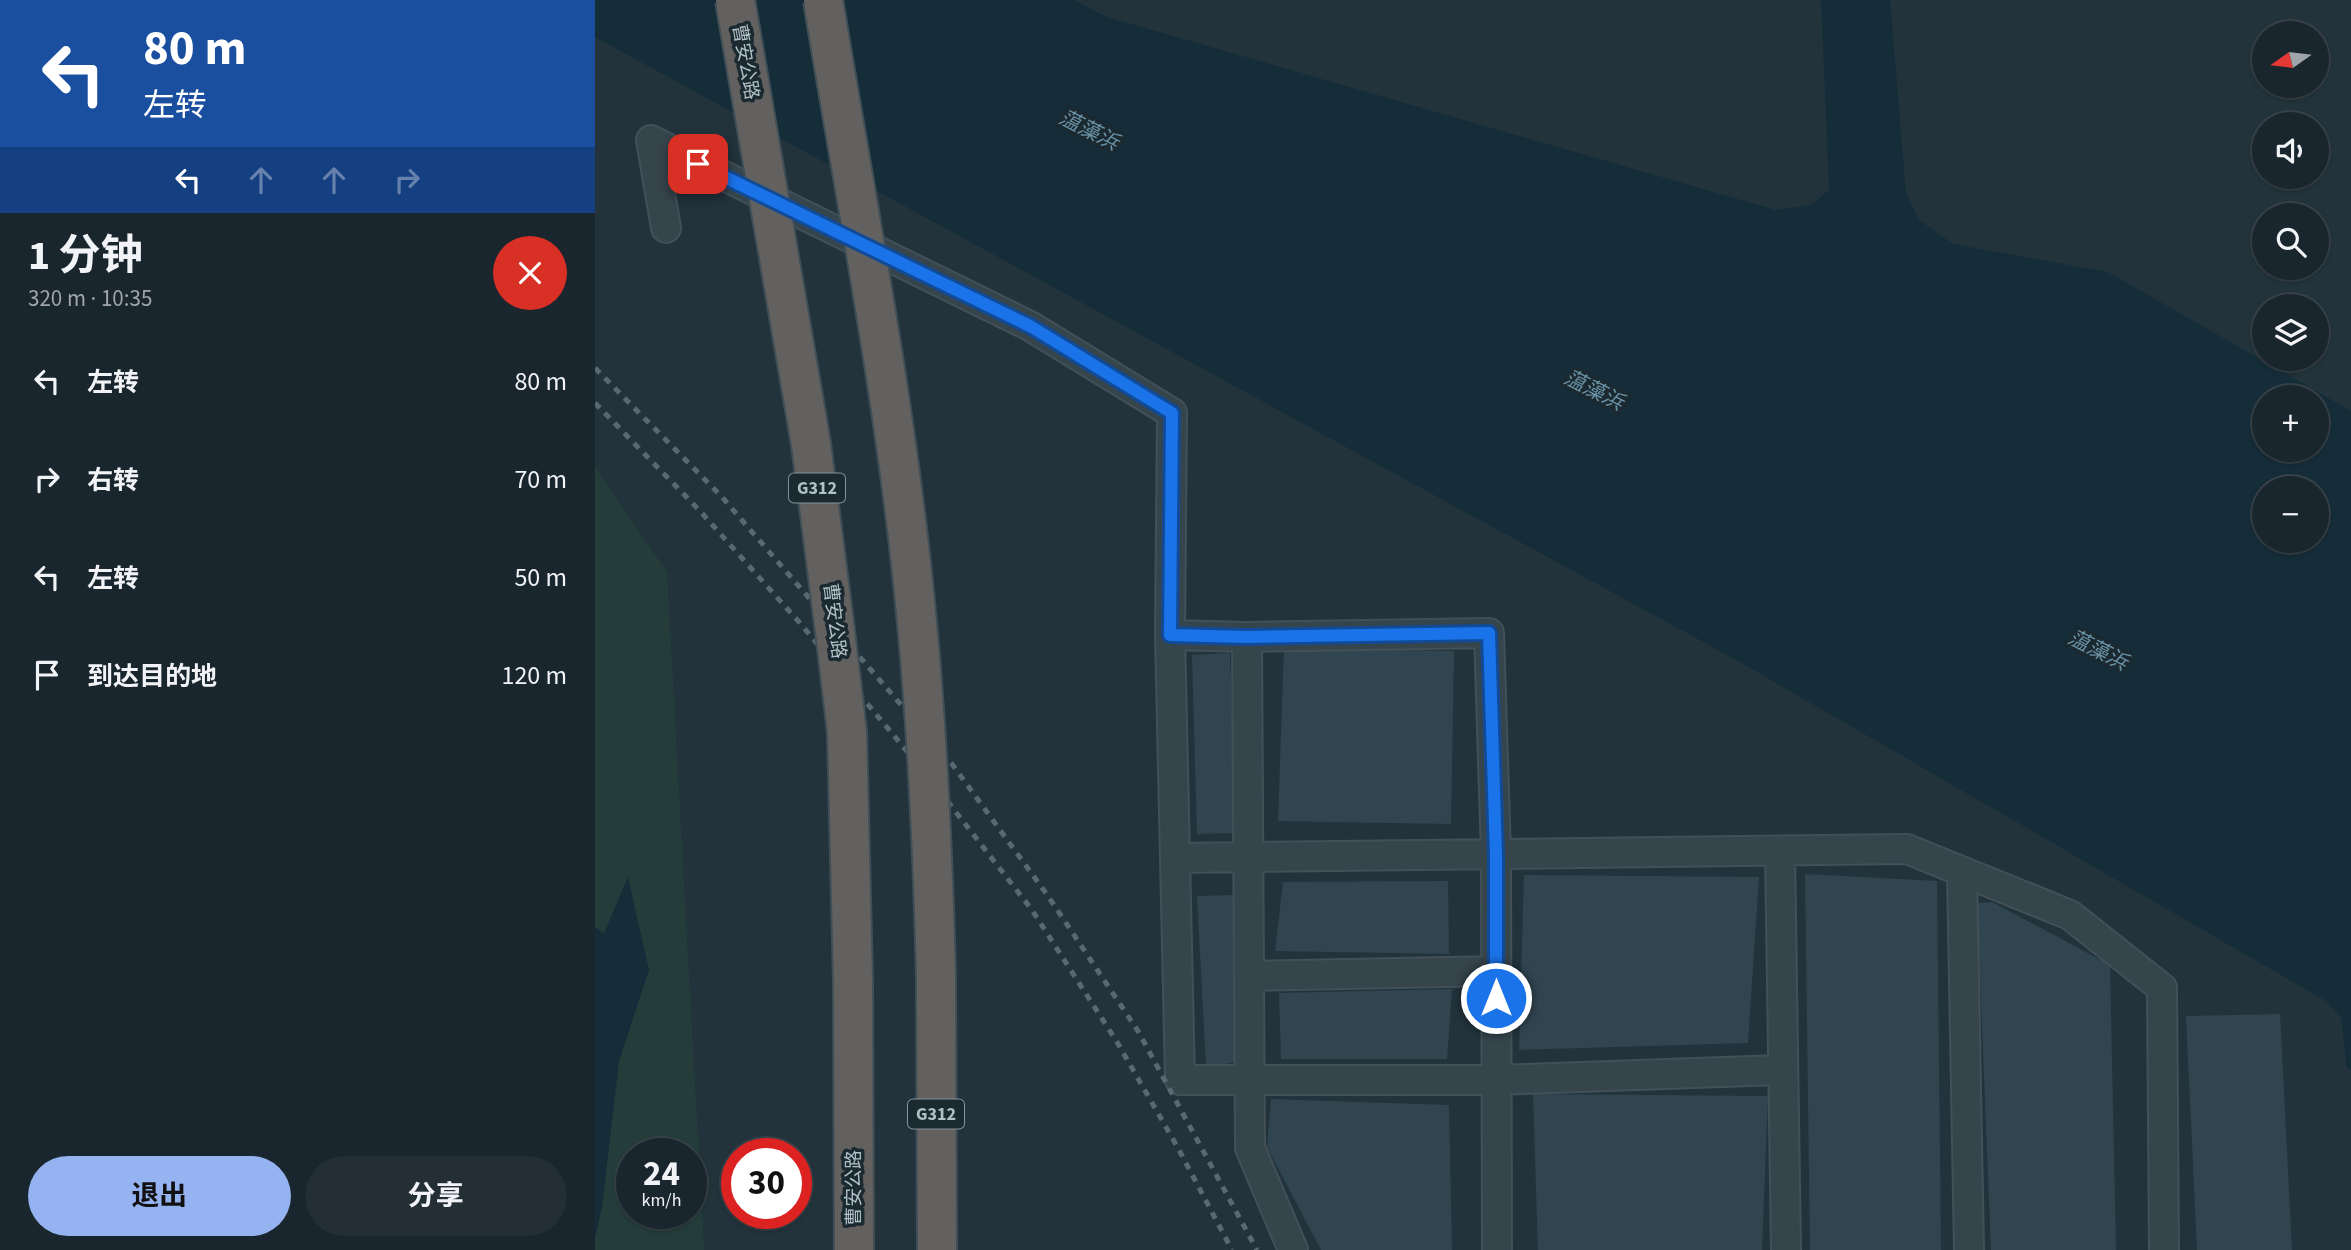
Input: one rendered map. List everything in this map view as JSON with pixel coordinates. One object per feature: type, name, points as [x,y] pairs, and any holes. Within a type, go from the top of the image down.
[{"type":"highway","name":"曹安公路","points":[[735,0],[811,444],[847,732],[853,981],[854,1250]]},
{"type":"highway","name":"G312","points":[[823,0],[893,425],[917,622],[932,817],[936,977],[937,1250]]},
{"type":"street","points":[[666,228],[651,140],[1030,326],[1172,413],[1170,635],[1180,1080],[1496,1080],[1783,1070]]},
{"type":"street","points":[[1170,635],[1247,637],[1489,633],[1496,855],[1497,1250]]},
{"type":"street","points":[[1247,637],[1250,1148],[1293,1250]]},
{"type":"street","points":[[1175,858],[1907,849],[2070,915],[2162,988],[2164,1250]]},
{"type":"street","points":[[1780,851],[1786,1250]]},
{"type":"street","points":[[1962,872],[1969,1250]]},
{"type":"street","points":[[1250,976],[1496,971]]},
{"type":"green space","points":[[595,467],[667,572],[698,1138],[616,1138],[616,1229],[703,1229],[704,1250],[595,1250]]},
{"type":"water","name":"蕰藻浜","points":[[595,0],[1074,0],[1107,17],[1776,210],[1811,205],[1829,190],[1821,0],[1890,0],[1906,193],[1919,220],[1953,244],[2108,272],[2252,354],[2252,371],[2281,371],[2306,385],[2252,385],[2252,462],[2329,462],[2329,398],[2351,411],[2351,1026],[2326,1001],[1740,662],[595,37]]},
{"type":"water","points":[[628,877],[649,970],[619,1061],[602,1208],[595,1238],[595,927],[604,933]]},
{"type":"building","points":[[1284,648],[1454,651],[1451,824],[1278,821]]},
{"type":"building","points":[[1230,653],[1236,833],[1197,834],[1192,655]]},
{"type":"building","points":[[1805,874],[1937,881],[1941,1250],[1810,1250]]},
{"type":"building","points":[[1524,875],[1759,877],[1748,1043],[1519,1050]]},
{"type":"building","points":[[1448,881],[1449,954],[1275,951],[1283,882]]},
{"type":"building","points":[[1233,895],[1238,1062],[1206,1067],[1197,896]]},
{"type":"building","points":[[1992,902],[2110,965],[2116,1250],[1991,1250],[1977,903]]},
{"type":"building","points":[[1452,989],[1447,1059],[1281,1059],[1279,993]]},
{"type":"building","points":[[2280,1014],[2292,1250],[2197,1250],[2186,1016]]},
{"type":"building","points":[[1533,1094],[1768,1096],[1762,1250],[1538,1250]]},
{"type":"building","points":[[1271,1099],[1449,1105],[1452,1250],[1321,1250],[1267,1147]]},
{"type":"waterway","points":[[2345,1011],[2351,1065]]},
{"type":"railway","points":[[595,368],[722,497],[952,764],[1048,896],[1138,1031],[1257,1250]]},
{"type":"railway","points":[[595,403],[700,511],[799,622],[931,780],[1032,910],[1117,1042],[1232,1250]]},
{"type":"route","points":[[698,164],[1030,326],[1172,413],[1170,635],[1247,637],[1489,633],[1496,855],[1496,998]]}]
